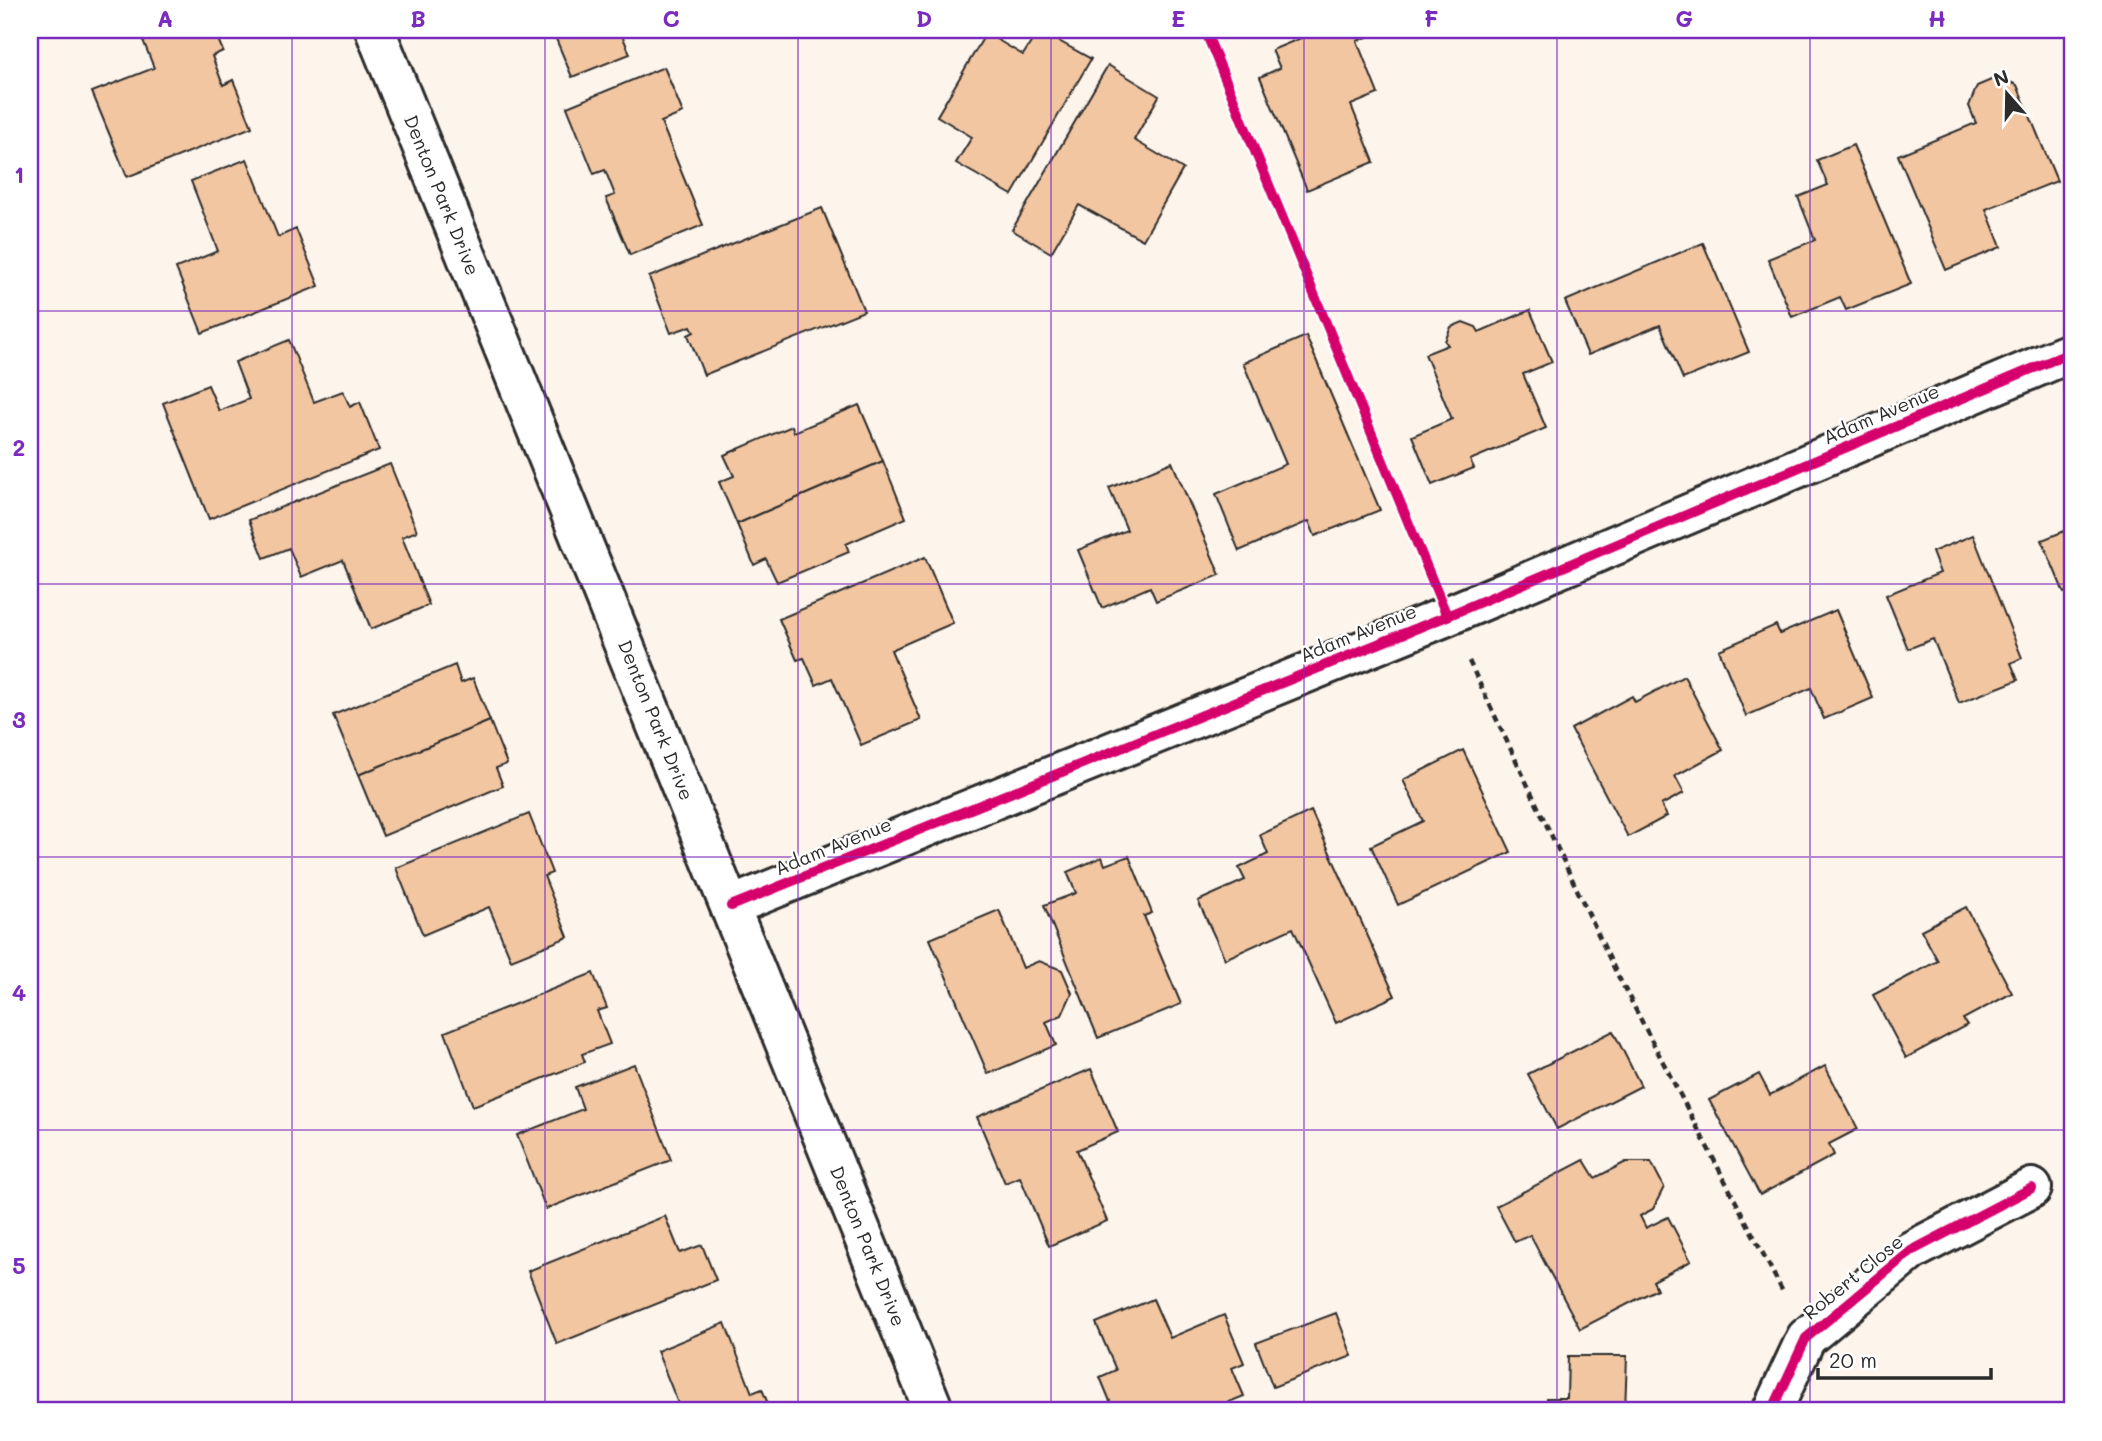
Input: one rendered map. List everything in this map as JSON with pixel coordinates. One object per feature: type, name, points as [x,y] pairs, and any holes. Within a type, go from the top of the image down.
[{"type":"street","name":"Denton Park Drive","points":[[375,30],[934,1411]]},
{"type":"street","name":"Adam Avenue","points":[[731,906],[1447,616],[2072,352]]},
{"type":"street","name":"Robert Close","points":[[1772,1411],[1806,1338],[1911,1251],[2032,1188]]},
{"type":"path","points":[[1447,616],[1616,972],[1806,1338]]},
{"type":"building","points":[[139,30],[214,30],[223,51],[212,56],[223,85],[233,80],[252,127],[127,177],[92,92],[154,68]]},
{"type":"building","points":[[535,30],[620,30],[630,54],[572,77],[554,34],[538,39]]},
{"type":"building","points":[[1039,30],[1091,59],[1012,195],[956,163],[972,137],[937,116],[986,33],[1023,55]]},
{"type":"building","points":[[1320,30],[1382,31],[1357,41],[1378,94],[1351,105],[1374,162],[1307,190],[1260,77],[1280,68],[1272,50]]},
{"type":"building","points":[[1108,65],[1159,96],[1134,140],[1183,169],[1143,240],[1079,205],[1051,253],[1012,230]]},
{"type":"building","points":[[664,67],[683,113],[661,122],[703,225],[630,255],[606,198],[615,195],[605,170],[594,174],[567,107]]},
{"type":"building","points":[[1998,77],[2017,85],[2057,181],[1986,209],[2001,247],[1946,270],[1898,155],[1976,123],[1969,106],[1977,86]]},
{"type":"building","points":[[1853,145],[1911,284],[1846,310],[1840,297],[1792,317],[1768,259],[1815,240],[1798,197],[1828,185],[1817,160]]},
{"type":"building","points":[[247,159],[278,237],[296,229],[319,286],[202,333],[176,268],[218,251],[191,181]]},
{"type":"building","points":[[822,208],[864,311],[704,375],[688,335],[694,332],[691,326],[671,333],[649,277]]},
{"type":"building","points":[[1703,243],[1749,352],[1683,379],[1660,325],[1588,355],[1565,301]]},
{"type":"building","points":[[1530,310],[1552,362],[1523,374],[1546,428],[1470,460],[1474,468],[1432,485],[1412,436],[1452,419],[1425,354],[1448,345],[1445,341],[1451,327],[1463,322],[1476,327],[1479,332]]},
{"type":"building","points":[[1306,336],[1380,510],[1315,536],[1309,521],[1239,551],[1216,494],[1286,464],[1243,363]]},
{"type":"building","points":[[289,340],[314,402],[343,391],[350,407],[360,402],[379,450],[209,519],[163,403],[208,385],[219,411],[249,399],[235,362]]},
{"type":"building","points":[[859,405],[883,461],[737,524],[719,482],[734,476],[724,455],[792,426],[794,432]]},
{"type":"building","points":[[883,461],[906,518],[846,544],[849,552],[777,582],[766,559],[754,565],[737,524]]},
{"type":"building","points":[[1172,462],[1220,575],[1156,601],[1150,587],[1102,608],[1078,550],[1127,530],[1109,488]]},
{"type":"building","points":[[390,464],[417,531],[402,537],[429,605],[371,629],[343,560],[301,577],[289,548],[264,558],[249,520]]},
{"type":"building","points":[[2072,528],[2072,590],[2064,593],[2042,540]]},
{"type":"building","points":[[1973,535],[2022,658],[2011,663],[2018,680],[1959,703],[1933,639],[1908,649],[1886,595],[1940,573],[1932,552]]},
{"type":"building","points":[[925,557],[953,623],[891,650],[921,720],[861,745],[832,678],[816,685],[804,658],[797,660],[779,619]]},
{"type":"building","points":[[1836,610],[1873,698],[1824,719],[1811,688],[1746,716],[1719,650],[1776,625],[1780,634]]},
{"type":"building","points":[[455,665],[461,683],[473,678],[490,721],[358,775],[333,715]]},
{"type":"building","points":[[1684,676],[1723,750],[1675,776],[1684,793],[1661,805],[1667,816],[1628,837],[1571,729],[1632,696],[1635,702]]},
{"type":"building","points":[[490,721],[507,764],[496,768],[503,786],[383,836],[358,775]]},
{"type":"building","points":[[1463,750],[1511,852],[1398,905],[1371,846],[1423,821],[1403,780]]},
{"type":"building","points":[[1311,811],[1395,996],[1336,1023],[1293,928],[1225,959],[1198,901],[1245,880],[1239,868],[1268,854],[1260,835]]},
{"type":"building","points":[[529,814],[552,873],[544,876],[568,937],[511,960],[489,907],[423,935],[396,868]]},
{"type":"building","points":[[1129,856],[1152,913],[1144,916],[1181,1004],[1098,1038],[1044,905],[1076,893],[1067,872],[1102,857],[1105,865]]},
{"type":"building","points":[[1966,907],[2012,993],[1963,1019],[1967,1025],[1906,1058],[1873,995],[1938,961],[1921,930]]},
{"type":"building","points":[[999,910],[1023,968],[1039,961],[1062,970],[1072,993],[1062,1015],[1046,1022],[1056,1045],[988,1074],[930,939]]},
{"type":"building","points":[[593,973],[607,1008],[597,1011],[610,1044],[582,1054],[585,1062],[473,1106],[445,1032]]},
{"type":"building","points":[[1613,1031],[1641,1086],[1557,1129],[1528,1074]]},
{"type":"building","points":[[634,1064],[671,1160],[546,1209],[517,1135],[583,1109],[575,1087]]},
{"type":"building","points":[[1825,1066],[1858,1129],[1829,1144],[1834,1155],[1760,1195],[1709,1100],[1759,1074],[1770,1095]]},
{"type":"building","points":[[1091,1069],[1118,1132],[1077,1150],[1107,1221],[1049,1246],[1020,1177],[1005,1183],[977,1117]]},
{"type":"building","points":[[1584,1160],[1595,1178],[1626,1162],[1651,1162],[1664,1187],[1653,1209],[1640,1216],[1646,1228],[1668,1217],[1691,1261],[1653,1281],[1657,1289],[1580,1329],[1530,1235],[1515,1242],[1496,1206]]},
{"type":"building","points":[[665,1216],[680,1253],[702,1245],[716,1280],[557,1344],[528,1271]]},
{"type":"building","points":[[1153,1299],[1170,1338],[1224,1315],[1244,1363],[1232,1368],[1244,1396],[1207,1411],[1114,1411],[1100,1377],[1116,1370],[1096,1323]]},
{"type":"building","points":[[1336,1313],[1352,1356],[1273,1387],[1256,1343]]},
{"type":"building","points":[[725,1323],[752,1393],[762,1389],[771,1411],[681,1411],[657,1351]]},
{"type":"building","points":[[1568,1356],[1627,1356],[1625,1411],[1546,1411],[1547,1398],[1567,1398]]},
{"type":"cycle path","points":[[1205,30],[1447,616]]},
{"type":"cycle path","points":[[731,906],[1447,616],[2072,352]]},
{"type":"cycle path","points":[[1772,1411],[1806,1338],[1911,1251],[2032,1188]]}]
